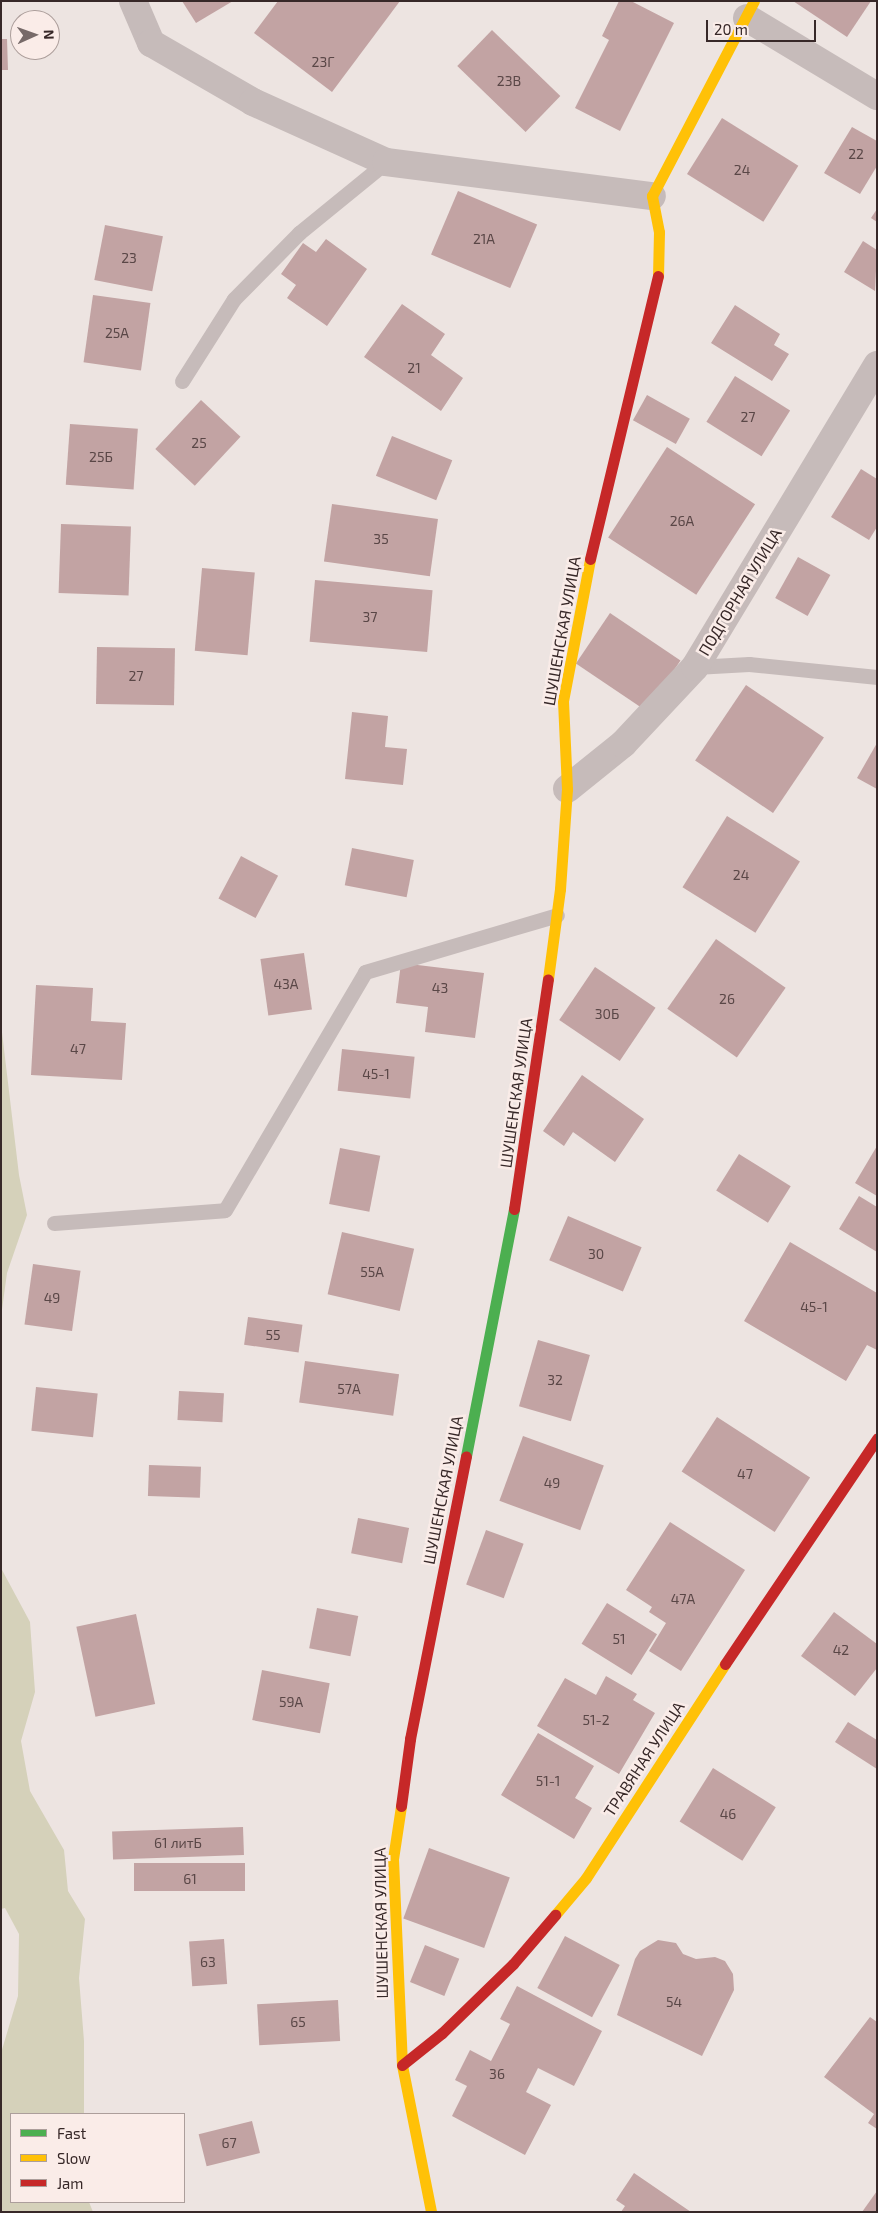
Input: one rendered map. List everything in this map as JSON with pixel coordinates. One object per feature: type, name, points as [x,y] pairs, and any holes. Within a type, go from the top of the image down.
[{"type":"street","points":[[132,1],[151,43],[253,102],[386,162],[652,196],[710,81],[750,9],[877,96]]},
{"type":"street","name":"ШУШЕНСКАЯ УЛИЦА","points":[[431,2212],[402,2065],[393,1858],[410,1739],[519,1185],[557,915],[567,789],[563,701],[584,589],[659,270],[659,232],[652,196]]},
{"type":"street","name":"ПОДГОРНАЯ УЛИЦА","points":[[567,789],[623,744],[695,666],[877,365]]},
{"type":"street","name":"ТРАВЯНАЯ УЛИЦА","points":[[402,2065],[442,2033],[513,1964],[586,1878],[778,1583],[877,1439]]},
{"type":"lane","points":[[182,380],[234,298],[299,233],[386,162]]},
{"type":"lane","points":[[695,666],[748,664],[877,677]]},
{"type":"lane","points":[[54,1223],[225,1210],[365,972],[557,915]]},
{"type":"shaded area","points":[[1,1024],[19,1175],[27,1215],[7,1273],[1,1317]]},
{"type":"shaded area","points":[[1,1568],[30,1622],[35,1692],[21,1741],[30,1791],[64,1850],[68,1891],[85,1919],[79,1978],[84,2041],[84,2113],[10,2113],[10,2203],[89,2203],[93,2212],[1,2212],[1,2053],[18,1996],[19,1934],[5,1908],[1,1909]]},
{"type":"building","points":[[182,1],[233,1],[196,23]]},
{"type":"building","points":[[278,1],[400,1],[332,92],[254,33]]},
{"type":"building","points":[[619,1],[631,1],[674,23],[620,131],[575,108],[609,40],[602,36]]},
{"type":"building","points":[[793,1],[871,1],[847,37]]},
{"type":"building","points":[[492,30],[560,96],[526,132],[457,66]]},
{"type":"building","points":[[1,39],[7,39],[8,70],[1,70]]},
{"type":"building","points":[[722,118],[798,166],[763,222],[687,174]]},
{"type":"building","points":[[852,127],[877,141],[877,166],[860,194],[824,173]]},
{"type":"building","points":[[458,191],[537,225],[510,288],[431,255]]},
{"type":"building","points":[[877,209],[877,222],[871,218]]},
{"type":"building","points":[[105,225],[163,236],[152,291],[94,280]]},
{"type":"building","points":[[326,239],[367,269],[327,326],[287,298],[296,285],[281,274],[303,243],[316,252]]},
{"type":"building","points":[[863,241],[877,250],[875,291],[844,272]]},
{"type":"building","points":[[93,295],[150,303],[141,370],[84,362]]},
{"type":"building","points":[[402,304],[445,334],[431,355],[463,378],[441,411],[364,357]]},
{"type":"building","points":[[735,305],[780,334],[774,345],[789,354],[772,381],[711,343]]},
{"type":"building","points":[[735,376],[790,410],[762,456],[706,422]]},
{"type":"building","points":[[647,395],[690,419],[676,444],[633,420]]},
{"type":"building","points":[[201,400],[240,437],[195,486],[155,449]]},
{"type":"building","points":[[70,424],[138,429],[134,490],[66,485]]},
{"type":"building","points":[[392,436],[452,460],[436,500],[376,476]]},
{"type":"building","points":[[667,447],[755,504],[696,595],[608,538]]},
{"type":"building","points":[[861,469],[877,479],[877,527],[869,540],[831,517]]},
{"type":"building","points":[[332,504],[438,519],[430,576],[324,561]]},
{"type":"building","points":[[61,524],[131,526],[129,595],[59,593]]},
{"type":"building","points":[[798,557],[830,575],[808,616],[775,598]]},
{"type":"building","points":[[202,568],[255,573],[248,655],[195,651]]},
{"type":"building","points":[[315,580],[433,590],[427,652],[310,642]]},
{"type":"building","points":[[610,613],[680,661],[646,711],[576,664]]},
{"type":"building","points":[[97,647],[175,648],[174,705],[96,704]]},
{"type":"building","points":[[746,685],[824,738],[773,813],[695,760]]},
{"type":"building","points":[[352,712],[388,716],[385,747],[407,749],[403,785],[345,779]]},
{"type":"building","points":[[877,743],[877,789],[857,778]]},
{"type":"building","points":[[727,816],[800,862],[755,933],[682,887]]},
{"type":"building","points":[[352,848],[414,860],[407,897],[345,885]]},
{"type":"building","points":[[241,856],[278,876],[256,918],[218,898]]},
{"type":"building","points":[[716,939],[786,988],[737,1057],[667,1009]]},
{"type":"building","points":[[304,953],[312,1009],[268,1016],[260,959]]},
{"type":"building","points":[[401,963],[484,973],[475,1038],[425,1032],[428,1007],[396,1003]]},
{"type":"building","points":[[595,967],[656,1008],[620,1061],[559,1020]]},
{"type":"building","points":[[36,985],[93,988],[91,1021],[126,1023],[122,1080],[31,1075]]},
{"type":"building","points":[[342,1049],[415,1057],[410,1098],[338,1091]]},
{"type":"building","points":[[582,1075],[644,1119],[615,1162],[573,1132],[564,1146],[543,1131]]},
{"type":"building","points":[[877,1146],[877,1196],[855,1183]]},
{"type":"building","points":[[340,1148],[380,1156],[369,1212],[329,1204]]},
{"type":"building","points":[[739,1154],[791,1186],[768,1223],[716,1190]]},
{"type":"building","points":[[859,1196],[877,1207],[877,1252],[839,1229]]},
{"type":"building","points":[[568,1216],[642,1247],[623,1291],[549,1260]]},
{"type":"building","points":[[342,1232],[414,1249],[400,1311],[328,1294]]},
{"type":"building","points":[[790,1242],[877,1293],[877,1350],[867,1345],[846,1381],[744,1321]]},
{"type":"building","points":[[33,1264],[81,1271],[72,1331],[25,1324]]},
{"type":"building","points":[[248,1317],[302,1325],[299,1352],[244,1345]]},
{"type":"building","points":[[538,1340],[590,1355],[571,1421],[519,1406]]},
{"type":"building","points":[[305,1361],[399,1374],[393,1416],[299,1403]]},
{"type":"building","points":[[36,1387],[98,1393],[93,1437],[31,1431]]},
{"type":"building","points":[[179,1391],[224,1393],[222,1422],[177,1420]]},
{"type":"building","points":[[717,1417],[810,1477],[775,1532],[682,1472]]},
{"type":"building","points":[[523,1436],[604,1465],[580,1530],[499,1501]]},
{"type":"building","points":[[149,1465],[201,1467],[200,1498],[148,1496]]},
{"type":"building","points":[[358,1518],[409,1528],[402,1563],[351,1553]]},
{"type":"building","points":[[670,1522],[745,1570],[681,1671],[649,1651],[666,1623],[649,1612],[652,1607],[626,1590]]},
{"type":"building","points":[[486,1530],[524,1544],[504,1598],[466,1585]]},
{"type":"building","points":[[607,1603],[657,1634],[632,1675],[582,1644]]},
{"type":"building","points":[[317,1608],[358,1616],[350,1656],[309,1648]]},
{"type":"building","points":[[834,1612],[877,1644],[877,1668],[855,1696],[801,1656]]},
{"type":"building","points":[[136,1614],[155,1704],[95,1717],[76,1627]]},
{"type":"building","points":[[262,1670],[330,1683],[320,1733],[252,1720]]},
{"type":"building","points":[[606,1676],[637,1694],[633,1700],[655,1713],[619,1774],[537,1726],[565,1678],[596,1695]]},
{"type":"building","points":[[848,1722],[877,1740],[877,1769],[835,1742]]},
{"type":"building","points":[[538,1733],[594,1766],[575,1798],[592,1808],[574,1839],[501,1795]]},
{"type":"building","points":[[713,1768],[776,1807],[742,1861],[680,1821]]},
{"type":"building","points":[[243,1827],[244,1855],[113,1860],[112,1832]]},
{"type":"building","points":[[429,1848],[510,1877],[484,1948],[403,1918]]},
{"type":"building","points":[[134,1863],[245,1863],[245,1891],[134,1891]]},
{"type":"building","points":[[565,1936],[620,1965],[592,2017],[537,1988]]},
{"type":"building","points":[[224,1939],[227,1984],[192,1986],[189,1941]]},
{"type":"building","points":[[658,1940],[676,1943],[683,1954],[696,1959],[715,1957],[725,1961],[733,1974],[734,1990],[702,2056],[617,2015],[635,1959],[640,1951]]},
{"type":"building","points":[[425,1945],[459,1959],[444,1996],[410,1982]]},
{"type":"building","points":[[517,1986],[602,2031],[574,2086],[538,2068],[526,2092],[551,2105],[525,2155],[452,2116],[467,2086],[455,2080],[470,2050],[491,2061],[510,2024],[500,2019]]},
{"type":"building","points":[[338,2000],[340,2041],[259,2045],[257,2004]]},
{"type":"building","points":[[870,2017],[877,2022],[877,2129],[868,2123],[874,2114],[824,2077]]},
{"type":"building","points":[[252,2121],[260,2153],[207,2166],[199,2134]]},
{"type":"building","points":[[634,2173],[691,2212],[621,2212],[625,2206],[616,2200]]},
{"type":"building","points":[[877,2191],[877,2212],[862,2212]]},
{"type":"traffic: fast","points":[[466,1456],[514,1209]]},
{"type":"traffic: slow","points":[[658,276],[659,232],[652,196],[754,1]]},
{"type":"traffic: slow","points":[[548,979],[560,889],[567,789],[563,701],[590,559]]},
{"type":"traffic: slow","points":[[555,1915],[586,1878],[725,1664]]},
{"type":"traffic: slow","points":[[401,1806],[393,1859],[402,2065],[431,2212]]},
{"type":"traffic: jam","points":[[590,559],[658,276]]},
{"type":"traffic: jam","points":[[514,1209],[548,979]]},
{"type":"traffic: jam","points":[[725,1664],[877,1439]]},
{"type":"traffic: jam","points":[[401,1806],[410,1739],[466,1456]]},
{"type":"traffic: jam","points":[[402,2065],[442,2033],[513,1964],[555,1915]]}]
